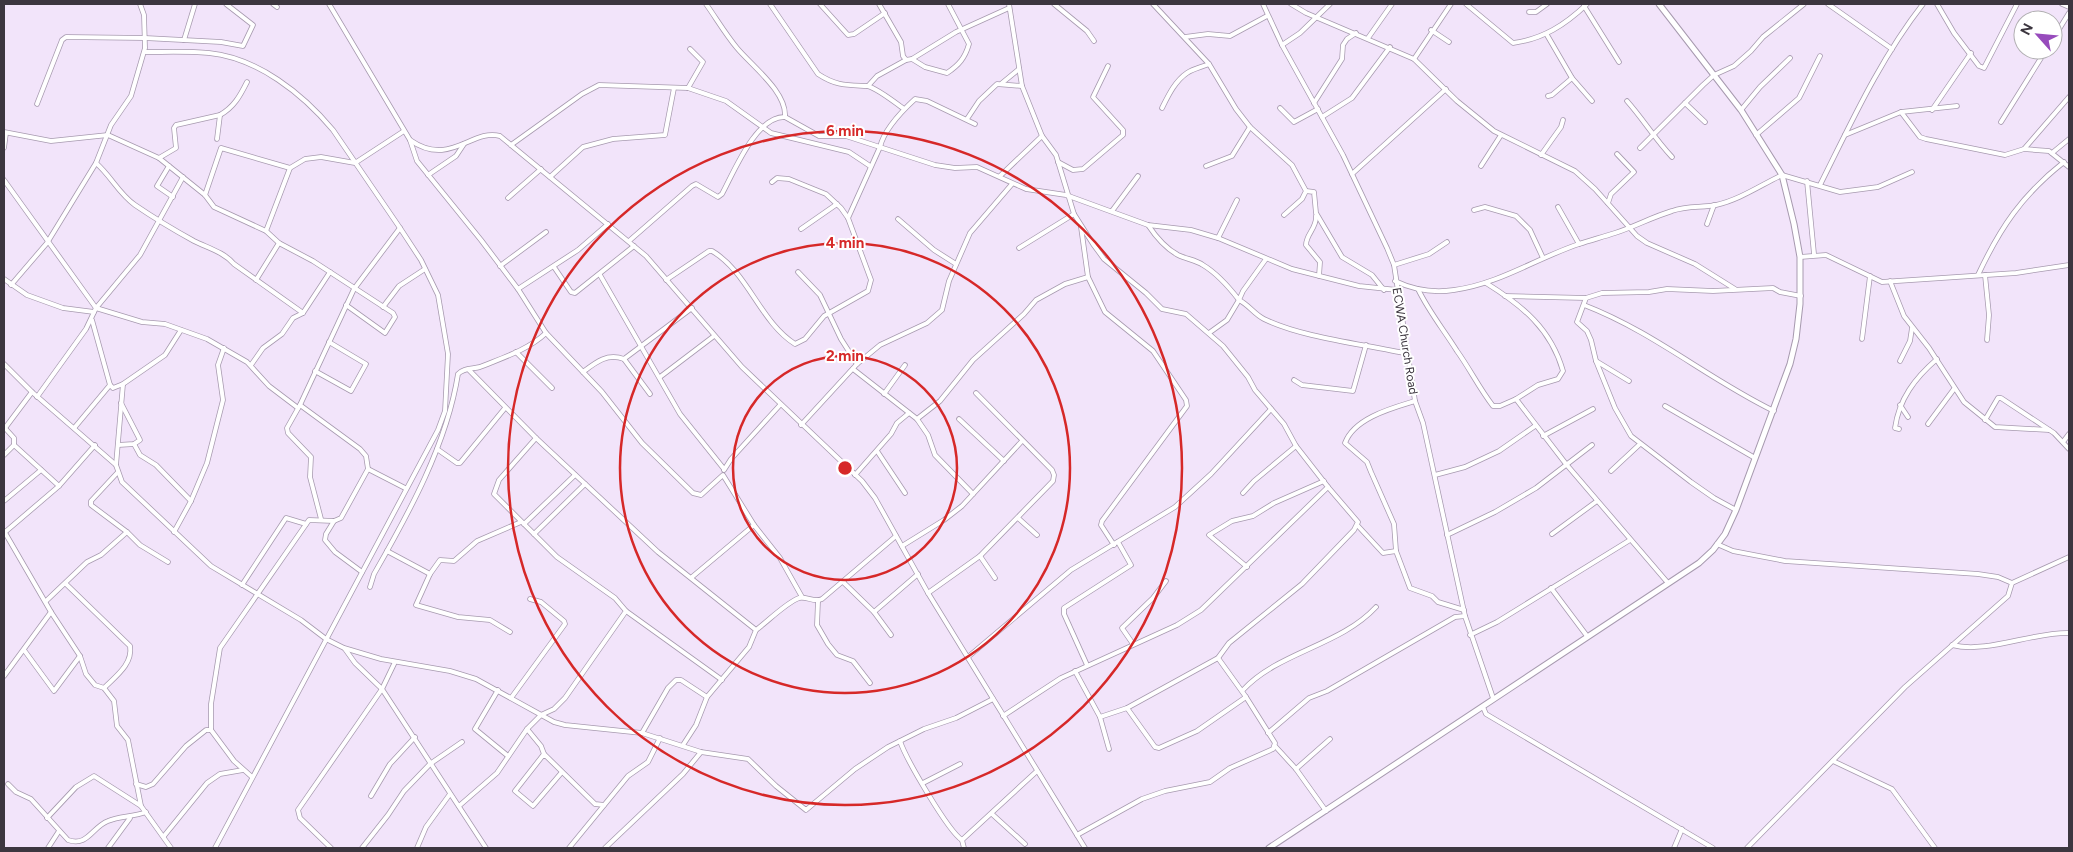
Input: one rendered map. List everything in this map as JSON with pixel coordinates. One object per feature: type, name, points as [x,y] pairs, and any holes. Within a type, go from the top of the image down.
[{"type":"street","points":[[11,286],[48,241],[96,163],[111,125],[132,96],[144,52],[144,15],[140,4]]},
{"type":"street","points":[[184,40],[195,4]]},
{"type":"street","points":[[37,104],[64,38],[145,38],[243,46],[253,25],[226,4]]},
{"type":"street","points":[[273,4],[278,7]]},
{"type":"street","points":[[329,4],[410,140],[415,156],[428,175],[518,289],[546,333],[642,443],[693,493],[701,495],[723,475],[724,469],[780,405]]},
{"type":"street","points":[[706,4],[737,48],[776,92],[785,110],[785,117]]},
{"type":"street","points":[[770,4],[818,74],[845,86],[868,86],[904,109]]},
{"type":"street","points":[[820,4],[848,35],[854,34],[885,13]]},
{"type":"street","points":[[879,4],[901,42],[903,56],[906,60]]},
{"type":"street","points":[[912,59],[925,67],[947,73],[958,66],[966,54],[969,44],[948,4]]},
{"type":"street","points":[[1054,4],[1087,31],[1094,40]]},
{"type":"street","points":[[1153,4],[1209,64],[1236,109],[1250,127],[1292,165],[1306,191]]},
{"type":"street","name":"ECWA Church Road","points":[[1263,4],[1282,46],[1352,174],[1394,265],[1415,401],[1423,423],[1465,616],[1493,698]]},
{"type":"street","points":[[1291,4],[1414,59],[1457,101],[1501,136],[1574,171],[1647,243],[1694,264],[1735,289]]},
{"type":"street","points":[[1282,46],[1330,4]]},
{"type":"street","points":[[1368,38],[1392,4]]},
{"type":"street","points":[[1414,59],[1431,30],[1450,4]]},
{"type":"street","points":[[1466,4],[1513,43],[1547,35],[1569,21],[1585,5],[1619,62]]},
{"type":"street","points":[[1529,12],[1536,12],[1547,4]]},
{"type":"street","points":[[1269,848],[1699,563],[1717,544],[1736,510],[1774,411],[1796,339],[1801,296],[1800,257],[1782,175],[1741,110],[1659,4]]},
{"type":"street","points":[[1640,148],[1714,75],[1734,66],[1763,37],[1804,4]]},
{"type":"street","points":[[1828,4],[1892,49]]},
{"type":"street","points":[[1820,185],[1869,86],[1908,23],[1923,4]]},
{"type":"street","points":[[1937,4],[1954,33],[1979,66],[1984,68],[2017,4]]},
{"type":"street","points":[[2062,4],[2069,6]]},
{"type":"street","points":[[868,86],[877,76],[1009,6],[1022,86],[1042,136],[1058,162],[1066,195],[1074,214],[1104,259],[1146,293],[1162,309],[1186,314],[1235,358],[1255,390],[1284,424],[1296,446],[1358,522],[1358,526],[1383,553],[1396,551]]},
{"type":"street","points":[[1185,37],[1208,34],[1230,36],[1267,16]]},
{"type":"street","points":[[1431,30],[1449,42]]},
{"type":"street","points":[[1314,103],[1342,59],[1343,45],[1347,39],[1356,33]]},
{"type":"street","points":[[1547,35],[1572,78],[1592,101]]},
{"type":"street","points":[[1322,117],[1352,98],[1390,47]]},
{"type":"street","points":[[688,88],[703,62],[690,49]]},
{"type":"street","points":[[144,52],[219,55],[233,58],[280,81],[295,91],[320,114],[400,228],[425,269],[439,299],[448,354],[445,411],[438,430],[215,848]]},
{"type":"street","points":[[1932,110],[1971,54]]},
{"type":"street","points":[[1756,135],[1798,98],[1820,56]]},
{"type":"street","points":[[1741,110],[1760,87],[1790,58]]},
{"type":"street","points":[[2000,122],[2040,60]]},
{"type":"street","points":[[1162,108],[1171,90],[1181,78],[1188,72],[1209,64]]},
{"type":"street","points":[[1058,162],[1073,170],[1083,169],[1124,135],[1123,130],[1093,97],[1108,66]]},
{"type":"street","points":[[967,119],[979,101],[991,89],[1002,83],[1019,69]]},
{"type":"street","points":[[1548,96],[1552,95],[1572,78]]},
{"type":"street","points":[[159,158],[176,148],[174,128],[176,126],[220,115],[232,107],[247,82]]},
{"type":"street","points":[[1002,83],[1022,86]]},
{"type":"street","points":[[511,145],[582,94],[599,85],[688,88],[726,101],[771,133],[849,152],[870,166]]},
{"type":"street","points":[[550,177],[583,147],[613,139],[665,135],[674,88]]},
{"type":"street","points":[[1352,174],[1446,89]]},
{"type":"street","points":[[2024,149],[2069,97]]},
{"type":"street","points":[[848,218],[880,147],[882,138],[904,109],[915,99],[927,101],[975,124]]},
{"type":"street","points":[[1627,101],[1646,122],[1653,136],[1672,157]]},
{"type":"street","points":[[1686,104],[1705,122]]},
{"type":"street","points":[[1845,136],[1901,112],[1957,106]]},
{"type":"street","points":[[1280,108],[1294,122],[1318,109]]},
{"type":"street","points":[[1901,112],[1920,136],[1926,140],[2005,155],[2024,149],[2052,153],[2069,166]]},
{"type":"street","points":[[217,139],[220,115]]},
{"type":"street","points":[[629,241],[692,186],[696,184],[718,197],[722,194],[751,141],[762,126],[769,121],[785,117],[819,136],[846,136],[935,165],[955,168],[977,167],[1000,176],[1012,184],[1047,193],[1066,195],[1148,226],[1191,230],[1218,238],[1292,269],[1359,286],[1397,290]]},
{"type":"street","points":[[1541,154],[1561,127],[1563,120]]},
{"type":"street","points":[[1206,166],[1232,156],[1250,127]]},
{"type":"street","points":[[266,231],[290,168],[305,159],[321,156],[355,163],[404,131]]},
{"type":"street","points":[[4,148],[5,133],[51,141],[108,136],[159,158],[205,196],[218,210],[266,231],[279,243],[330,272],[395,315],[385,333],[346,304]]},
{"type":"street","points":[[410,140],[433,150],[464,144],[494,134],[511,145],[646,256],[714,336],[800,425],[855,475],[875,498],[928,593],[1085,848]]},
{"type":"street","points":[[1000,176],[1042,136]]},
{"type":"street","points":[[1481,166],[1501,136]]},
{"type":"street","points":[[2052,153],[2069,139]]},
{"type":"street","points":[[428,175],[456,156],[464,144]]},
{"type":"street","points":[[205,196],[221,148],[290,168]]},
{"type":"street","points":[[1608,203],[1611,194],[1634,172],[1617,154]]},
{"type":"street","points":[[1978,275],[1995,239],[2026,194],[2064,162]]},
{"type":"street","points":[[96,163],[112,178],[127,198],[158,220],[224,255],[303,313]]},
{"type":"street","points":[[169,166],[156,186],[173,197]]},
{"type":"street","points":[[508,198],[541,169]]},
{"type":"street","points":[[1395,281],[1418,289],[1454,290],[1486,282],[1579,244],[1692,205],[1714,206],[1727,202],[1782,175],[1840,192],[1878,187],[1912,172]]},
{"type":"street","points":[[1112,211],[1138,176]]},
{"type":"street","points":[[37,397],[92,320],[95,310],[140,255],[183,177]]},
{"type":"street","points":[[666,280],[709,251],[712,252],[740,279],[780,331],[795,344],[805,339],[830,312],[868,291],[872,280],[848,218],[837,204],[826,194],[789,179],[777,178],[772,182]]},
{"type":"street","points":[[4,180],[95,310]]},
{"type":"street","points":[[1807,181],[1814,254]]},
{"type":"street","points":[[800,425],[857,364],[880,345],[926,323],[942,310],[949,281],[974,225],[1012,184]]},
{"type":"street","points":[[1306,191],[1314,192],[1317,221],[1306,245],[1320,262],[1319,276]]},
{"type":"street","points":[[1284,215],[1302,200],[1306,191]]},
{"type":"street","points":[[1218,238],[1237,200]]},
{"type":"street","points":[[801,228],[837,204]]},
{"type":"street","points":[[1707,224],[1714,206]]},
{"type":"street","points":[[1474,210],[1485,207],[1516,216],[1530,230],[1543,258]]},
{"type":"street","points":[[1558,207],[1579,244]]},
{"type":"street","points":[[1316,213],[1342,257],[1372,275],[1384,290]]},
{"type":"street","points":[[1020,248],[1074,214]]},
{"type":"street","points":[[898,219],[934,250],[956,264]]},
{"type":"street","points":[[518,289],[554,267],[592,240],[608,224]]},
{"type":"street","points":[[1081,226],[1088,277],[1105,312],[1153,351],[1186,400],[1187,406],[1102,521],[1101,525],[1130,560],[1131,565],[1064,608],[1067,622],[1087,665]]},
{"type":"street","points":[[1148,226],[1159,241],[1177,254],[1202,264],[1212,271],[1240,300],[1266,320],[1331,338],[1408,354]]},
{"type":"street","points":[[321,519],[310,477],[311,457],[286,431],[354,289],[400,228]]},
{"type":"street","points":[[500,266],[546,232]]},
{"type":"street","points":[[1394,265],[1429,254],[1447,242]]},
{"type":"street","points":[[256,280],[279,243]]},
{"type":"street","points":[[554,267],[570,292],[575,293],[634,246]]},
{"type":"street","points":[[1800,257],[1814,254],[1826,255],[1882,282],[2016,273],[2069,265]]},
{"type":"street","points":[[1209,334],[1227,320],[1240,300],[1243,291],[1266,259]]},
{"type":"street","points":[[383,307],[399,286],[425,269]]},
{"type":"street","points":[[251,365],[263,348],[282,334],[293,318],[303,313],[330,272]]},
{"type":"street","points":[[798,272],[816,290],[830,312],[841,339],[857,364]]},
{"type":"street","points":[[1985,274],[1989,315],[1987,340]]},
{"type":"street","points":[[600,275],[680,414],[724,469]]},
{"type":"street","points":[[1862,339],[1870,276]]},
{"type":"street","points":[[917,419],[940,401],[973,360],[1024,314],[1036,300],[1065,284],[1088,277]]},
{"type":"street","points":[[4,279],[11,286],[27,294],[63,308],[95,310],[142,322],[159,323],[207,339],[251,365],[269,386],[360,449],[366,456],[368,469],[341,518],[334,521],[311,518],[220,648],[211,704],[211,730],[243,770],[252,777]]},
{"type":"street","points":[[1890,281],[1904,316],[1912,328],[1937,359],[1954,389],[1985,420],[1999,428],[2049,430]]},
{"type":"street","points":[[1418,289],[1425,304],[1459,353],[1475,383],[1493,406],[1500,406],[1516,399],[1538,385],[1558,379],[1563,371],[1557,350],[1542,326],[1486,282]]},
{"type":"street","points":[[1505,296],[1586,298],[1602,293],[1649,292],[1667,289],[1773,288],[1780,292],[1801,296]]},
{"type":"street","points":[[1586,298],[1577,322],[1587,331],[1596,361],[1623,425],[1640,444],[1714,498],[1736,510]]},
{"type":"street","points":[[1584,306],[1626,323],[1691,361],[1753,401],[1774,411]]},
{"type":"street","points":[[624,359],[692,308]]},
{"type":"street","points":[[92,320],[110,386]]},
{"type":"street","points":[[1900,361],[1910,341],[1912,328]]},
{"type":"street","points":[[110,386],[113,388],[123,384],[165,355],[181,330]]},
{"type":"street","points":[[370,587],[374,574],[420,488],[437,449],[458,374],[462,370],[469,370],[516,352],[546,333]]},
{"type":"street","points":[[660,377],[714,336]]},
{"type":"street","points":[[315,371],[351,391],[366,364],[328,342]]},
{"type":"street","points":[[1294,380],[1302,385],[1353,391],[1366,345]]},
{"type":"street","points":[[174,532],[191,501],[207,463],[223,400],[218,365],[224,348]]},
{"type":"street","points":[[516,352],[552,388]]},
{"type":"street","points":[[582,372],[599,360],[614,356],[624,359],[650,394]]},
{"type":"street","points":[[1899,429],[1895,428],[1900,405],[1917,378],[1937,359]]},
{"type":"street","points":[[1596,361],[1630,381]]},
{"type":"street","points":[[4,364],[37,397],[75,427],[116,465]]},
{"type":"street","points":[[884,394],[904,365]]},
{"type":"street","points":[[853,369],[917,419],[928,435],[935,455],[973,494]]},
{"type":"street","points":[[469,370],[536,438],[658,552],[692,577],[756,630]]},
{"type":"street","points":[[123,384],[116,465],[122,482],[211,566],[301,620],[326,639],[344,648],[396,662],[476,679],[541,715],[565,725],[642,733],[701,752],[748,759],[776,786],[806,810],[855,769],[888,746],[924,729],[956,718],[993,699]]},
{"type":"street","points":[[75,427],[110,386]]},
{"type":"street","points":[[1928,424],[1954,389]]},
{"type":"street","points":[[4,456],[14,445],[14,438],[4,428],[32,392]]},
{"type":"street","points":[[928,593],[980,556],[1053,481],[1054,475],[976,392]]},
{"type":"street","points":[[1985,420],[1998,398],[2001,398],[2049,430],[2069,450]]},
{"type":"street","points":[[1516,399],[1535,426],[1597,502],[1668,583]]},
{"type":"street","points":[[1415,401],[1363,422],[1348,435],[1345,443],[1367,462],[1394,524],[1396,551],[1410,588],[1425,592],[1450,607],[1464,610]]},
{"type":"street","points":[[118,445],[140,442],[140,438],[121,403]]},
{"type":"street","points":[[1900,405],[1908,417]]},
{"type":"street","points":[[1666,406],[1755,458]]},
{"type":"street","points":[[437,449],[457,463],[460,463],[506,408]]},
{"type":"street","points":[[968,657],[1071,570],[1162,516],[1192,492],[1271,408]]},
{"type":"street","points":[[1543,436],[1593,409]]},
{"type":"street","points":[[855,475],[891,434],[897,423],[909,413]]},
{"type":"street","points":[[960,420],[1004,460]]},
{"type":"street","points":[[1435,475],[1465,467],[1499,451],[1535,426]]},
{"type":"street","points":[[2063,442],[2069,434]]},
{"type":"street","points":[[536,438],[499,480],[494,490],[496,498],[557,557],[615,598],[626,610],[722,680]]},
{"type":"street","points":[[902,546],[944,520],[973,494],[1022,441]]},
{"type":"street","points":[[134,444],[140,455],[156,465],[191,501]]},
{"type":"street","points":[[1611,471],[1640,444]]},
{"type":"street","points":[[14,445],[59,486]]},
{"type":"street","points":[[95,445],[59,486],[4,532],[51,612],[80,656],[86,674],[95,685],[104,688],[114,700],[118,728],[125,734],[128,740],[141,806]]},
{"type":"street","points":[[1447,535],[1517,499],[1592,445]]},
{"type":"street","points":[[1244,493],[1254,481],[1296,446]]},
{"type":"street","points":[[877,451],[905,493]]},
{"type":"street","points":[[368,469],[406,488]]},
{"type":"street","points":[[4,501],[41,470]]},
{"type":"street","points":[[118,472],[90,503],[127,532],[140,546],[168,562]]},
{"type":"street","points":[[510,632],[490,620],[458,617],[416,605],[430,574],[440,560],[454,561],[477,541],[523,523],[575,475]]},
{"type":"street","points":[[723,475],[754,525],[780,558],[802,597]]},
{"type":"street","points":[[1247,567],[1209,535],[1232,521],[1253,516],[1274,503],[1324,481]]},
{"type":"street","points":[[534,534],[585,484]]},
{"type":"street","points":[[1003,716],[1075,671],[1177,626],[1201,610],[1328,487]]},
{"type":"street","points":[[1552,534],[1597,502]]},
{"type":"street","points":[[242,585],[286,518],[306,524]]},
{"type":"street","points":[[1018,518],[1037,535]]},
{"type":"street","points":[[334,521],[326,534],[326,540],[335,552],[362,572]]},
{"type":"street","points":[[692,577],[754,525]]},
{"type":"street","points":[[1100,717],[1127,708],[1218,658],[1229,643],[1268,611],[1280,604],[1302,584],[1358,526]]},
{"type":"street","points":[[46,601],[87,562],[101,555],[127,532]]},
{"type":"street","points":[[818,601],[896,536]]},
{"type":"street","points":[[1470,635],[1497,622],[1630,540]]},
{"type":"street","points":[[1717,544],[1733,551],[1785,561],[1978,574],[1998,577],[2012,584]]},
{"type":"street","points":[[387,551],[430,574]]},
{"type":"street","points":[[980,556],[996,578]]},
{"type":"street","points":[[1747,848],[1905,687],[2008,596],[2012,584],[2069,557]]},
{"type":"street","points":[[874,612],[918,574]]},
{"type":"street","points":[[1133,644],[1122,628],[1153,598],[1166,581]]},
{"type":"street","points":[[843,582],[874,612],[891,635]]},
{"type":"street","points":[[66,584],[130,646],[130,654],[126,665],[104,688]]},
{"type":"street","points":[[1551,588],[1587,636]]},
{"type":"street","points":[[683,745],[696,725],[707,697],[749,647],[756,630],[794,600],[802,597],[818,601]]},
{"type":"street","points":[[511,698],[565,624],[541,602],[530,599]]},
{"type":"street","points":[[818,601],[817,625],[828,644],[837,655],[853,661],[870,683]]},
{"type":"street","points":[[1243,690],[1249,683],[1290,658],[1357,625],[1376,607]]},
{"type":"street","points":[[459,806],[497,774],[527,730],[541,715],[554,709],[565,698],[626,610]]},
{"type":"street","points":[[4,676],[51,612]]},
{"type":"street","points":[[1268,732],[1309,698],[1327,691],[1455,617],[1465,616]]},
{"type":"street","points":[[1952,645],[1976,648],[2013,640],[2069,633]]},
{"type":"street","points":[[344,648],[355,663],[382,688],[416,737],[430,764],[459,806],[484,848]]},
{"type":"street","points":[[24,650],[54,691],[80,656]]},
{"type":"street","points":[[1218,658],[1243,690],[1275,746],[1296,768],[1326,811]]},
{"type":"street","points":[[331,848],[300,818],[298,810],[382,688],[396,662]]},
{"type":"street","points":[[1075,671],[1100,717],[1108,748]]},
{"type":"street","points":[[642,733],[668,688],[676,680],[681,680],[707,697]]},
{"type":"street","points":[[498,690],[474,729],[508,756]]},
{"type":"street","points":[[1127,708],[1155,747],[1159,748],[1197,731],[1246,697]]},
{"type":"street","points":[[1483,707],[1486,714],[1713,848]]},
{"type":"street","points":[[136,784],[146,787],[153,784],[186,746],[206,730],[211,730]]},
{"type":"street","points":[[527,730],[533,735],[544,754],[562,772],[596,804],[604,805]]},
{"type":"street","points":[[371,796],[390,764],[416,737]]},
{"type":"street","points":[[569,848],[628,776],[648,762],[660,738]]},
{"type":"street","points":[[1296,768],[1330,738]]},
{"type":"street","points":[[900,741],[905,756],[929,795],[962,840],[964,848]]},
{"type":"street","points":[[362,848],[404,791],[430,764],[462,742]]},
{"type":"street","points":[[1077,835],[1142,799],[1165,791],[1210,782],[1230,768],[1275,746]]},
{"type":"street","points":[[606,848],[683,774],[701,752]]},
{"type":"street","points":[[544,754],[515,791],[533,806],[562,772]]},
{"type":"street","points":[[1833,761],[1892,789],[1935,848]]},
{"type":"street","points":[[923,783],[960,764]]},
{"type":"street","points":[[164,836],[207,783],[220,774],[243,770]]},
{"type":"street","points":[[962,840],[1037,771]]},
{"type":"street","points":[[47,818],[76,787],[94,776],[141,806],[171,848]]},
{"type":"street","points":[[8,784],[16,792],[30,799],[68,840],[80,842],[109,820],[130,818],[146,812]]},
{"type":"street","points":[[417,848],[426,827],[450,794]]},
{"type":"street","points":[[992,814],[1024,844]]},
{"type":"street","points":[[108,848],[130,818]]},
{"type":"street","points":[[1674,848],[1682,829]]},
{"type":"street","points":[[48,848],[60,831]]}]
